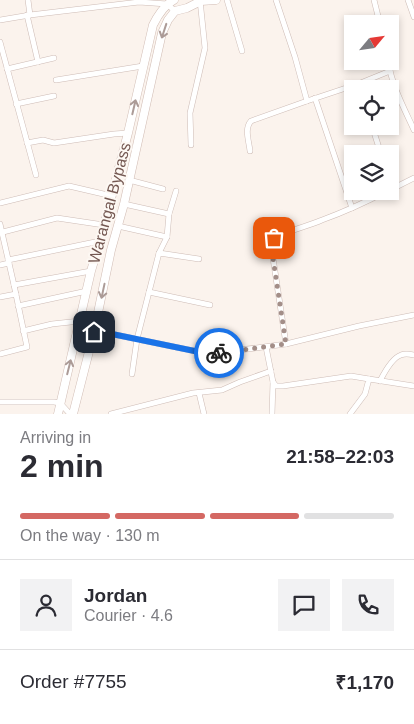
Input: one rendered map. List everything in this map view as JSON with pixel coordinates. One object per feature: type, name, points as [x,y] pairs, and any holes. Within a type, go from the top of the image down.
[{"type":"main road","points":[[72,414],[94,332],[111,250],[124,204],[162,33],[175,11],[187,8],[200,1],[216,0]]},
{"type":"main road","name":"Warangal Bypass","points":[[58,414],[54,402],[80,321],[91,271],[128,134],[153,25],[170,2]]},
{"type":"street","points":[[28,0],[28,15],[38,62]]},
{"type":"street","points":[[227,0],[242,51]]},
{"type":"street","points":[[276,0],[307,100]]},
{"type":"street","points":[[374,0],[378,15]]},
{"type":"street","points":[[408,0],[414,17]]},
{"type":"street","points":[[0,20],[138,1],[170,2],[175,11]]},
{"type":"street","points":[[191,145],[190,113],[205,48],[200,1]]},
{"type":"street","points":[[0,42],[36,175]]},
{"type":"street","points":[[8,70],[54,58]]},
{"type":"street","points":[[56,80],[143,66]]},
{"type":"street","points":[[371,80],[390,71],[414,130]]},
{"type":"street","points":[[250,150],[247,128],[250,121],[307,100],[344,90]]},
{"type":"street","points":[[16,104],[54,96]]},
{"type":"street","points":[[315,98],[352,208]]},
{"type":"street","points":[[27,143],[43,140],[54,143],[114,134],[128,134]]},
{"type":"street","points":[[399,186],[414,178]]},
{"type":"street","points":[[129,180],[163,189]]},
{"type":"street","points":[[0,203],[70,186],[112,196]]},
{"type":"street","points":[[132,374],[137,339],[159,253],[167,237],[168,214],[176,190]]},
{"type":"street","points":[[286,344],[271,245],[274,238],[283,233],[298,230],[324,220],[369,200]]},
{"type":"street","points":[[124,204],[168,214]]},
{"type":"street","points":[[2,232],[57,218],[104,225]]},
{"type":"street","points":[[0,224],[27,347],[0,354]]},
{"type":"street","points":[[118,226],[167,237]]},
{"type":"street","points":[[0,265],[9,261],[100,241]]},
{"type":"street","points":[[159,253],[199,260]]},
{"type":"street","points":[[14,285],[91,271]]},
{"type":"street","points":[[18,306],[87,291]]},
{"type":"street","points":[[149,292],[210,305]]},
{"type":"street","points":[[0,297],[16,294]]},
{"type":"street","points":[[94,332],[209,354],[286,344],[414,315]]},
{"type":"street","points":[[23,331],[52,324],[80,321]]},
{"type":"street","points":[[266,347],[273,382],[272,414]]},
{"type":"street","points":[[380,381],[384,372],[400,355],[414,355]]},
{"type":"street","points":[[111,414],[193,393],[222,390],[270,371]]},
{"type":"street","points":[[273,382],[276,386],[283,386],[351,376],[414,386]]},
{"type":"street","points":[[350,414],[365,394],[368,379]]},
{"type":"street","points":[[199,393],[204,414]]},
{"type":"street","points":[[0,402],[54,402],[72,414]]},
{"type":"way so far","points":[[219,353],[286,344],[271,245],[274,238]]},
{"type":"route","points":[[94,332],[209,354],[219,353]]}]
